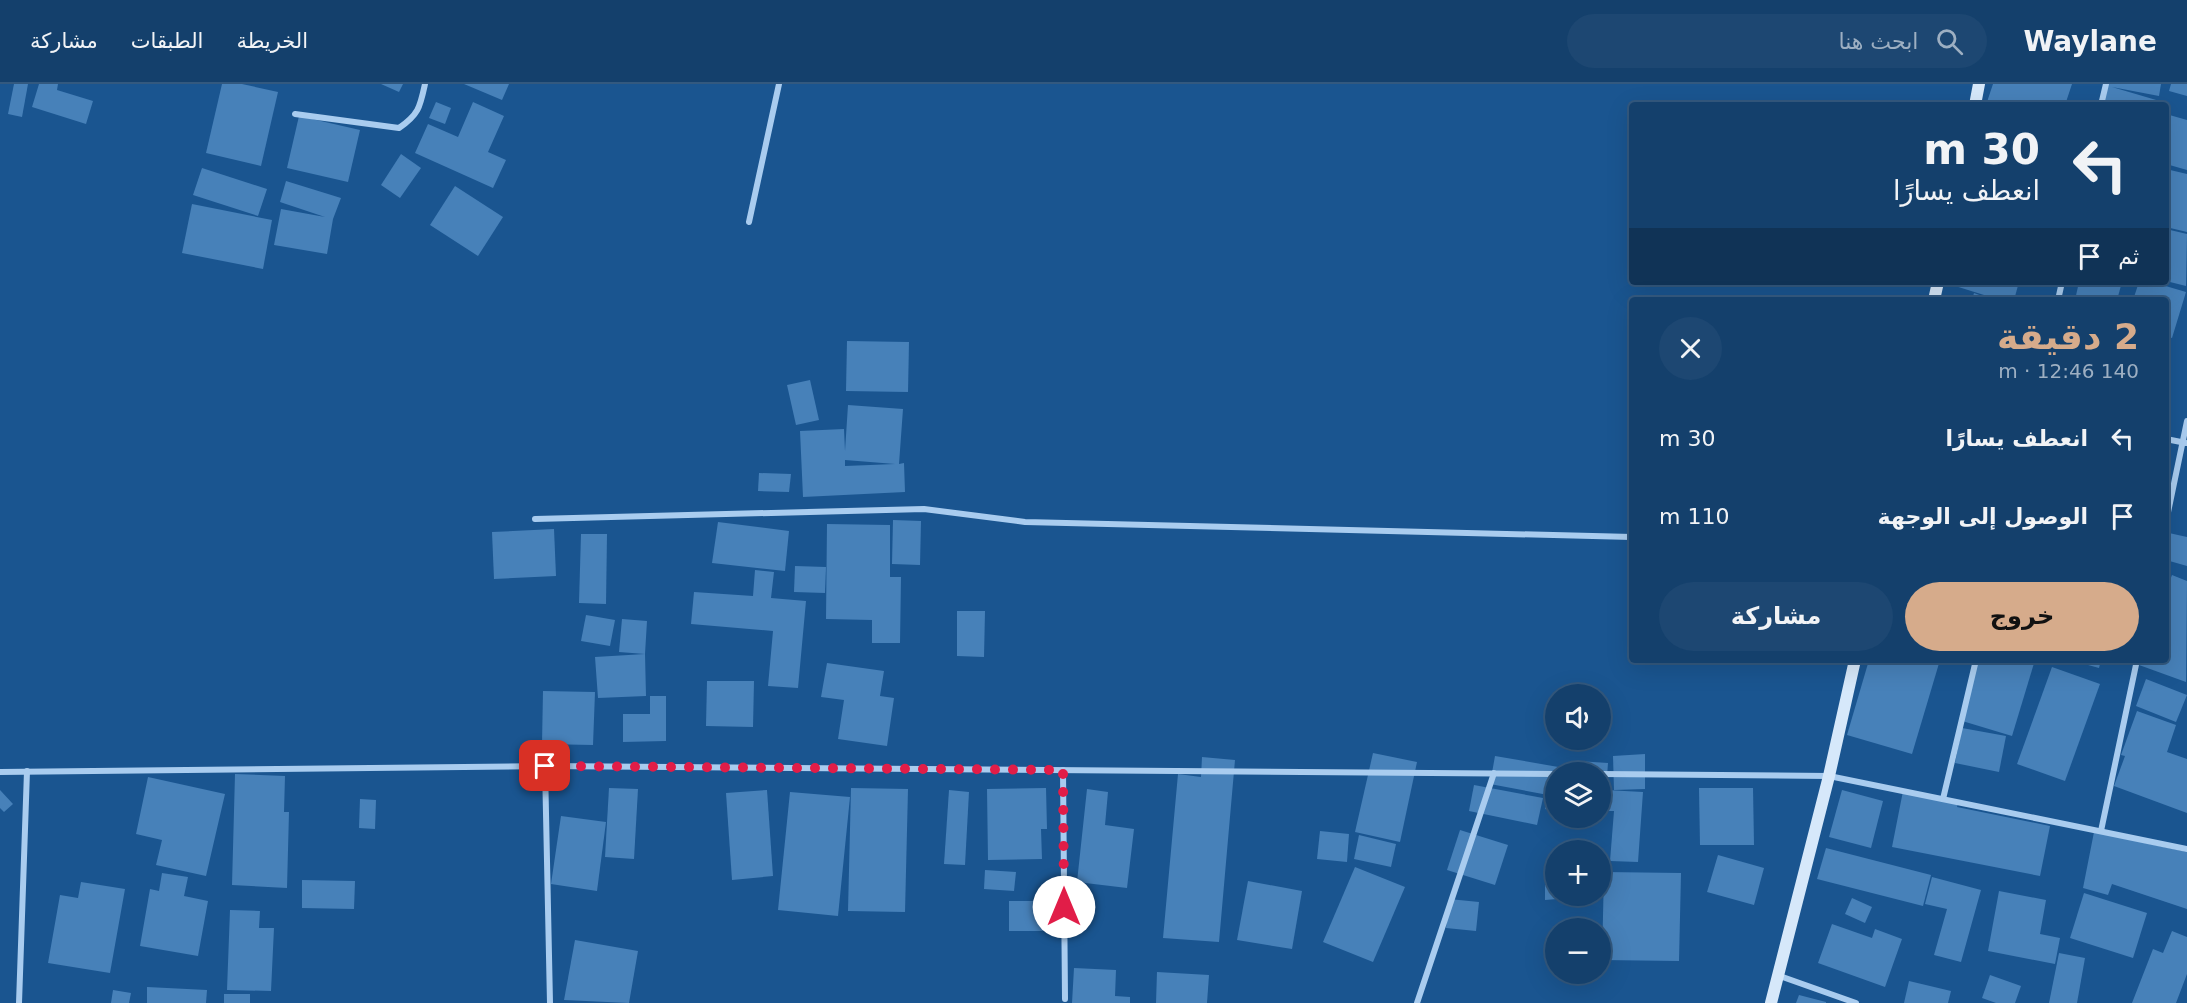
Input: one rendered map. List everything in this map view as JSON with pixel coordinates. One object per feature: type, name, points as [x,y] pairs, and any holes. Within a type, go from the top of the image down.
[{"type":"street","points":[[295,114],[399,128],[415,117],[425,84]]},
{"type":"street","points":[[748,222],[779,84]]},
{"type":"street","points":[[1976,102],[1979,84]]},
{"type":"street","points":[[2103,102],[2106,84]]},
{"type":"street","points":[[2169,510],[2185,443],[2187,421]]},
{"type":"street","points":[[2169,440],[2185,443]]},
{"type":"street","points":[[535,519],[924,509],[1025,522],[1629,537]]},
{"type":"street","points":[[1771,1003],[1829,776],[1854,663]]},
{"type":"street","points":[[1944,799],[1975,663]]},
{"type":"street","points":[[2101,831],[2136,663]]},
{"type":"street","points":[[545,766],[550,1003]]},
{"type":"street","points":[[0,772],[545,766],[1545,774]]},
{"type":"street","points":[[1063,770],[1065,999]]},
{"type":"street","points":[[19,1003],[27,771]]},
{"type":"street","points":[[1417,1003],[1494,773]]},
{"type":"street","points":[[1611,774],[1829,776],[2187,849]]},
{"type":"street","points":[[1777,975],[1856,1003]]},
{"type":"building","points":[[14,84],[28,84],[22,117],[8,114]]},
{"type":"building","points":[[39,84],[58,84],[57,90],[93,101],[86,124],[32,107]]},
{"type":"building","points":[[222,84],[242,84],[278,92],[261,166],[206,153]]},
{"type":"building","points":[[381,84],[403,84],[399,92]]},
{"type":"building","points":[[464,84],[509,84],[502,100]]},
{"type":"building","points":[[1993,84],[2072,84],[2066,102],[1987,102]]},
{"type":"building","points":[[2105,84],[2161,84],[2159,96],[2112,87],[2163,102],[2100,102]]},
{"type":"building","points":[[2171,84],[2187,84],[2187,96],[2169,91]]},
{"type":"building","points":[[436,102],[451,108],[445,124],[429,118]]},
{"type":"building","points":[[473,102],[504,116],[488,152],[506,160],[493,188],[415,153],[428,124],[458,137]]},
{"type":"building","points":[[2169,115],[2187,120],[2187,170],[2169,165]]},
{"type":"building","points":[[299,116],[360,130],[348,182],[287,168]]},
{"type":"building","points":[[401,154],[421,168],[400,198],[381,185]]},
{"type":"building","points":[[202,168],[267,189],[258,216],[193,195]]},
{"type":"building","points":[[2169,170],[2187,174],[2187,232],[2169,228]]},
{"type":"building","points":[[286,181],[341,198],[333,219],[327,254],[274,245],[281,209],[325,217],[280,202]]},
{"type":"building","points":[[455,186],[503,217],[478,256],[430,225]]},
{"type":"building","points":[[192,204],[272,220],[263,269],[182,253]]},
{"type":"building","points":[[2169,230],[2187,234],[2186,286],[2169,282]]},
{"type":"building","points":[[1952,285],[2018,285],[2015,297],[1990,297]]},
{"type":"building","points":[[2078,285],[2121,285],[2118,297],[2076,297]]},
{"type":"building","points":[[2138,285],[2162,285],[2186,292],[2172,338],[2169,337],[2169,297],[2134,297]]},
{"type":"building","points":[[1974,293],[1985,297],[1973,297]]},
{"type":"building","points":[[847,341],[909,342],[908,392],[846,391]]},
{"type":"building","points":[[810,380],[819,420],[796,425],[787,385]]},
{"type":"building","points":[[848,405],[903,409],[899,464],[904,463],[905,492],[803,497],[800,431],[844,429],[845,451]],"holes":[[[845,460],[895,464],[845,466]]]},
{"type":"building","points":[[759,473],[791,474],[789,492],[758,491]]},
{"type":"building","points":[[893,520],[921,521],[920,565],[892,564]]},
{"type":"building","points":[[718,522],[789,531],[785,571],[712,563]]},
{"type":"building","points":[[827,524],[890,525],[890,577],[901,577],[900,643],[872,643],[872,620],[826,619]]},
{"type":"building","points":[[554,529],[556,576],[494,579],[492,532]]},
{"type":"building","points":[[2169,533],[2187,537],[2187,566],[2169,561]]},
{"type":"building","points":[[581,534],[607,534],[606,604],[579,603]]},
{"type":"building","points":[[795,566],[826,567],[825,593],[794,592]]},
{"type":"building","points":[[755,570],[774,572],[771,598],[806,601],[798,688],[768,686],[773,631],[691,624],[694,592],[753,596]]},
{"type":"building","points":[[2172,575],[2187,581],[2186,682],[2139,665],[2140,663],[2169,663],[2169,583]]},
{"type":"building","points":[[957,611],[985,611],[984,657],[957,656]]},
{"type":"building","points":[[586,615],[615,620],[610,646],[581,641]]},
{"type":"building","points":[[622,619],[647,621],[645,654],[619,652]]},
{"type":"building","points":[[645,654],[646,696],[598,698],[595,657]]},
{"type":"building","points":[[827,663],[884,671],[880,696],[894,698],[887,746],[838,739],[844,700],[821,697]]},
{"type":"building","points":[[1868,663],[1939,663],[1912,754],[1847,735]]},
{"type":"building","points":[[1977,663],[2034,663],[2012,736],[1959,720]]},
{"type":"building","points":[[2081,663],[2100,663],[2099,668]]},
{"type":"building","points":[[2052,667],[2100,684],[2065,781],[2017,764]]},
{"type":"building","points":[[2146,679],[2187,695],[2176,722],[2136,706]]},
{"type":"building","points":[[707,681],[754,681],[753,727],[706,726]]},
{"type":"building","points":[[543,691],[595,692],[593,745],[542,744]]},
{"type":"building","points":[[650,696],[666,696],[666,741],[623,742],[623,714],[650,714]]},
{"type":"building","points":[[2137,711],[2176,725],[2167,752],[2187,759],[2187,813],[2114,786],[2125,756],[2121,755]]},
{"type":"building","points":[[1962,728],[2006,736],[1999,772],[1955,763]]},
{"type":"building","points":[[1373,753],[1417,762],[1400,842],[1355,832]]},
{"type":"building","points":[[1645,754],[1645,789],[1614,790],[1613,756]]},
{"type":"building","points":[[1495,756],[1545,765],[1545,794],[1490,784]]},
{"type":"building","points":[[1202,757],[1235,760],[1219,942],[1163,938],[1178,774],[1201,777]]},
{"type":"building","points":[[235,774],[285,776],[284,812],[289,812],[287,888],[232,885]]},
{"type":"building","points":[[148,777],[225,794],[206,876],[156,865],[162,840],[136,834]]},
{"type":"building","points":[[1474,785],[1543,798],[1537,825],[1469,811]]},
{"type":"building","points":[[609,788],[638,789],[634,859],[605,857]]},
{"type":"building","points":[[851,788],[908,789],[905,912],[848,911]]},
{"type":"building","points":[[1046,788],[1047,829],[1041,829],[1042,859],[988,860],[987,789]]},
{"type":"building","points":[[1699,788],[1753,788],[1754,845],[1700,845]]},
{"type":"building","points":[[1087,789],[1108,792],[1105,825],[1134,829],[1127,888],[1077,882]]},
{"type":"building","points":[[0,790],[13,804],[4,812],[0,808]]},
{"type":"building","points":[[767,790],[773,876],[732,880],[726,793]]},
{"type":"building","points":[[949,790],[969,792],[965,865],[944,864]]},
{"type":"building","points":[[1611,790],[1643,792],[1638,862],[1611,861],[1614,811],[1611,811]]},
{"type":"building","points":[[1842,790],[1883,801],[1871,848],[1829,837]]},
{"type":"building","points":[[1903,791],[1958,803],[1957,807],[2050,826],[2040,876],[1892,847]]},
{"type":"building","points":[[790,792],[850,797],[838,916],[778,910]]},
{"type":"building","points":[[360,799],[376,800],[375,829],[359,828]]},
{"type":"building","points":[[561,816],[606,822],[597,891],[551,884]]},
{"type":"building","points":[[1460,830],[1508,845],[1495,885],[1447,870]]},
{"type":"building","points":[[1320,831],[1349,834],[1347,862],[1317,859]]},
{"type":"building","points":[[2094,832],[2187,852],[2187,909],[2112,884],[2108,895],[2083,888]]},
{"type":"building","points":[[1359,835],[1396,844],[1391,867],[1354,859]]},
{"type":"building","points":[[1826,848],[1931,875],[1923,906],[1817,879]]},
{"type":"building","points":[[1718,855],[1764,868],[1754,905],[1707,892]]},
{"type":"building","points":[[1355,867],[1405,887],[1373,962],[1323,942]]},
{"type":"building","points":[[985,870],[1016,872],[1014,891],[984,889]]},
{"type":"building","points":[[1611,872],[1681,873],[1679,961],[1611,960],[1611,918],[1603,918],[1603,906],[1611,906]]},
{"type":"building","points":[[162,873],[188,877],[184,896],[208,901],[198,956],[140,946],[150,889],[159,891]]},
{"type":"building","points":[[1932,877],[1981,890],[1961,962],[1934,955],[1947,909],[1925,904]]},
{"type":"building","points":[[302,880],[355,881],[354,909],[302,908]]},
{"type":"building","points":[[1248,881],[1302,891],[1292,949],[1237,940]]},
{"type":"building","points":[[81,882],[125,889],[110,973],[48,963],[60,895],[78,898]]},
{"type":"building","points":[[1999,891],[2046,900],[2040,934],[2060,938],[2055,964],[1988,951]]},
{"type":"building","points":[[2084,893],[2147,913],[2133,958],[2070,938]]},
{"type":"building","points":[[1852,898],[1872,907],[1865,923],[1845,914]]},
{"type":"building","points":[[1449,899],[1479,902],[1476,931],[1446,928]]},
{"type":"building","points":[[1009,901],[1047,901],[1047,931],[1009,931]]},
{"type":"building","points":[[230,910],[260,911],[259,928],[274,928],[271,991],[227,990]]},
{"type":"building","points":[[1832,924],[1872,938],[1875,929],[1902,939],[1885,987],[1818,963]]},
{"type":"building","points":[[2172,931],[2187,937],[2187,974],[2176,1003],[2132,1003],[2153,949],[2163,953]]},
{"type":"building","points":[[575,940],[638,951],[629,1003],[564,1000]]},
{"type":"building","points":[[2059,953],[2085,958],[2077,1003],[2049,1003]]},
{"type":"building","points":[[1074,968],[1116,970],[1115,996],[1130,997],[1130,1003],[1072,1003]]},
{"type":"building","points":[[1157,972],[1209,975],[1207,1003],[1156,1003]]},
{"type":"building","points":[[1990,975],[2021,986],[2015,1003],[1996,1003],[1982,998]]},
{"type":"building","points":[[1909,981],[1951,991],[1948,1003],[1904,1003]]},
{"type":"building","points":[[147,987],[207,990],[206,1003],[147,1003]]},
{"type":"building","points":[[113,990],[131,993],[129,1003],[111,1003]]},
{"type":"building","points":[[224,994],[250,994],[250,1003],[224,1003]]},
{"type":"building","points":[[1799,995],[1826,1002],[1826,1003],[1796,1003]]},
{"type":"route","points":[[545,766],[1063,770],[1064,907]]}]
